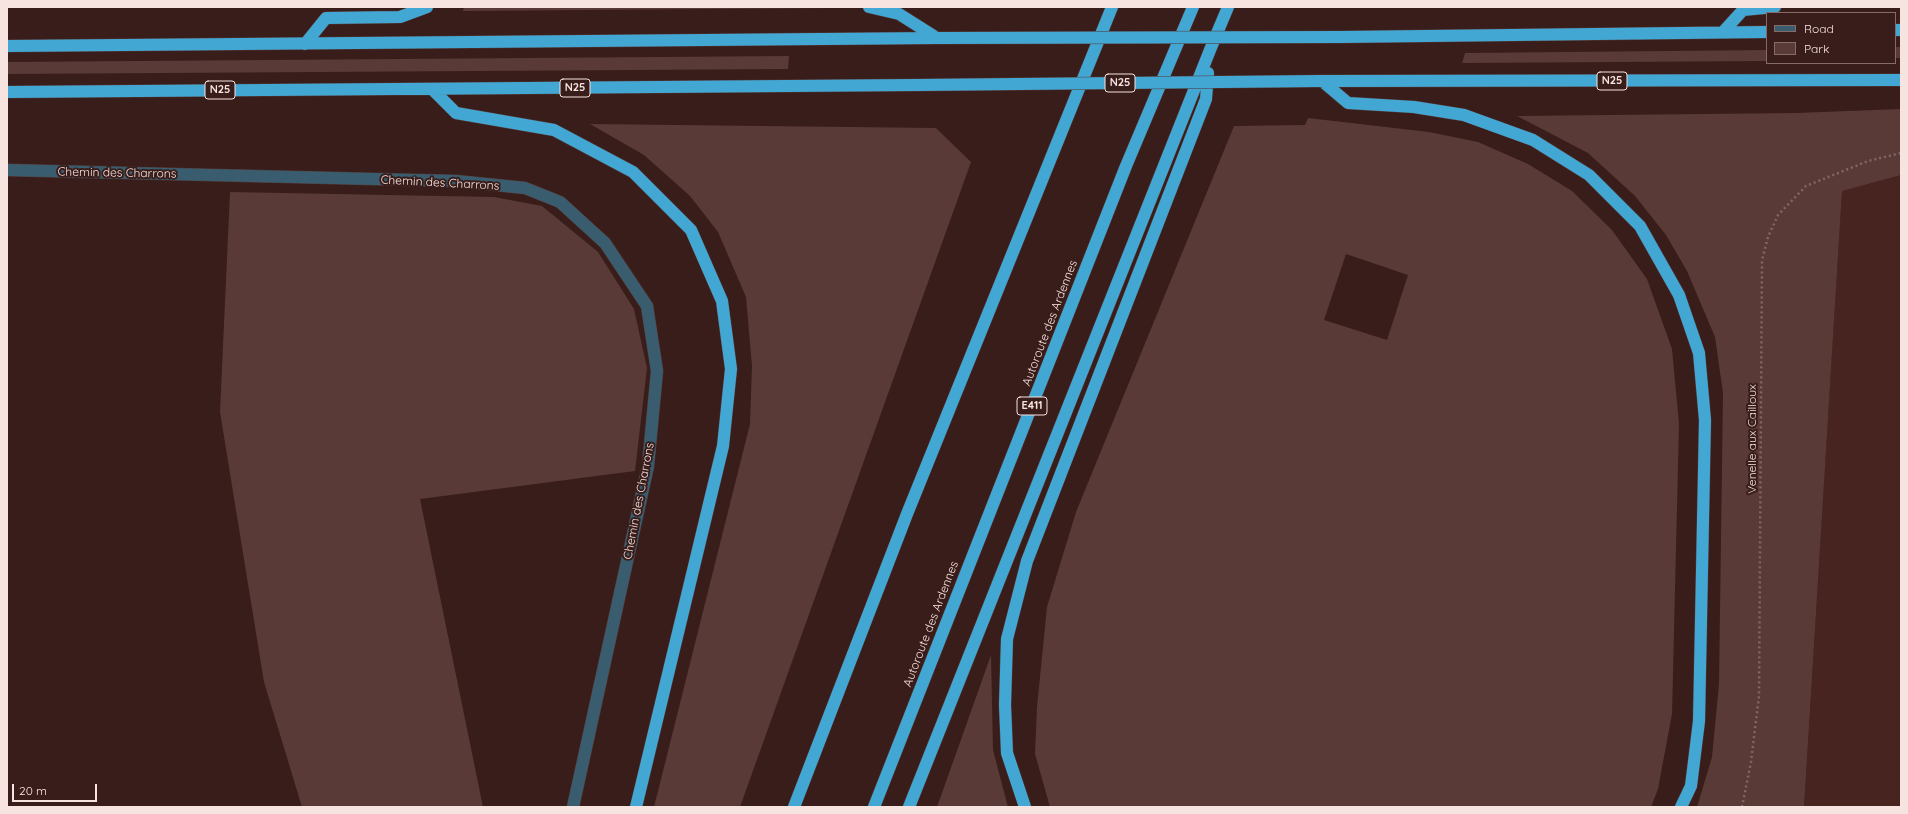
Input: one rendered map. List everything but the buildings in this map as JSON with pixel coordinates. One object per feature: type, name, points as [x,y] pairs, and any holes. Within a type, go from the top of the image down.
[{"type":"highway","points":[[304,44],[326,18],[400,17],[427,7]]},
{"type":"highway","points":[[869,7],[899,14],[936,38]]},
{"type":"highway","points":[[794,807],[910,507],[1112,7]]},
{"type":"highway","name":"Autoroute des Ardennes","points":[[874,807],[1124,174],[1193,7]]},
{"type":"highway","points":[[909,807],[1228,7]]},
{"type":"highway","points":[[1723,32],[1743,10],[1775,7]]},
{"type":"highway","points":[[7,46],[936,38],[1341,37],[1766,32]]},
{"type":"highway","points":[[1025,807],[1007,753],[1005,705],[1007,640],[1027,561],[1206,99],[1210,50]]},
{"type":"highway","name":"N25","points":[[7,92],[1322,81],[1901,80]]},
{"type":"highway","points":[[1322,81],[1348,103],[1414,107],[1464,115],[1533,140],[1590,175],[1640,226],[1679,295],[1699,353],[1705,420],[1699,721],[1691,786],[1681,807]]},
{"type":"highway","points":[[432,89],[456,113],[554,130],[633,172],[691,230],[722,301],[731,368],[723,446],[636,807]]},
{"type":"street","name":"Chemin des Charrons","points":[[7,170],[456,181],[525,188],[560,202],[605,243],[647,306],[658,371],[648,466],[573,807]]},
{"type":"path","name":"Venelle aux Cailloux","points":[[1742,807],[1751,762],[1759,696],[1762,260],[1768,237],[1778,215],[1806,186],[1868,161],[1901,153]]},
{"type":"shaded area","points":[[1901,175],[1901,807],[1804,807],[1842,190]]},
{"type":"green space","points":[[464,7],[835,7],[835,8],[463,11]]},
{"type":"green space","points":[[1896,47],[1901,47],[1901,58],[1896,58]]},
{"type":"green space","points":[[1766,50],[1766,61],[1462,63],[1465,53]]},
{"type":"green space","points":[[789,56],[788,69],[7,74],[7,62]]},
{"type":"green space","points":[[1901,109],[1901,175],[1842,191],[1804,807],[1697,807],[1712,757],[1719,684],[1723,393],[1715,337],[1687,271],[1666,235],[1635,196],[1588,153],[1517,116],[1795,113]]},
{"type":"green space","points":[[1308,118],[1429,132],[1478,142],[1528,164],[1572,191],[1612,230],[1647,279],[1672,349],[1679,424],[1672,714],[1658,789],[1651,807],[1050,807],[1035,754],[1037,707],[1047,607],[1076,512],[1234,126],[1305,125]],"holes":[[[1346,254],[1408,275],[1387,340],[1324,320]]]},
{"type":"green space","points":[[590,124],[936,128],[971,162],[740,807],[654,807],[750,424],[752,366],[746,297],[718,232],[690,196],[644,155]]},
{"type":"green space","points":[[230,192],[494,197],[542,206],[598,252],[634,309],[647,368],[635,471],[420,499],[483,807],[302,807],[264,682],[220,412]]},
{"type":"green space","points":[[991,655],[993,750],[1008,807],[937,807]]}]
